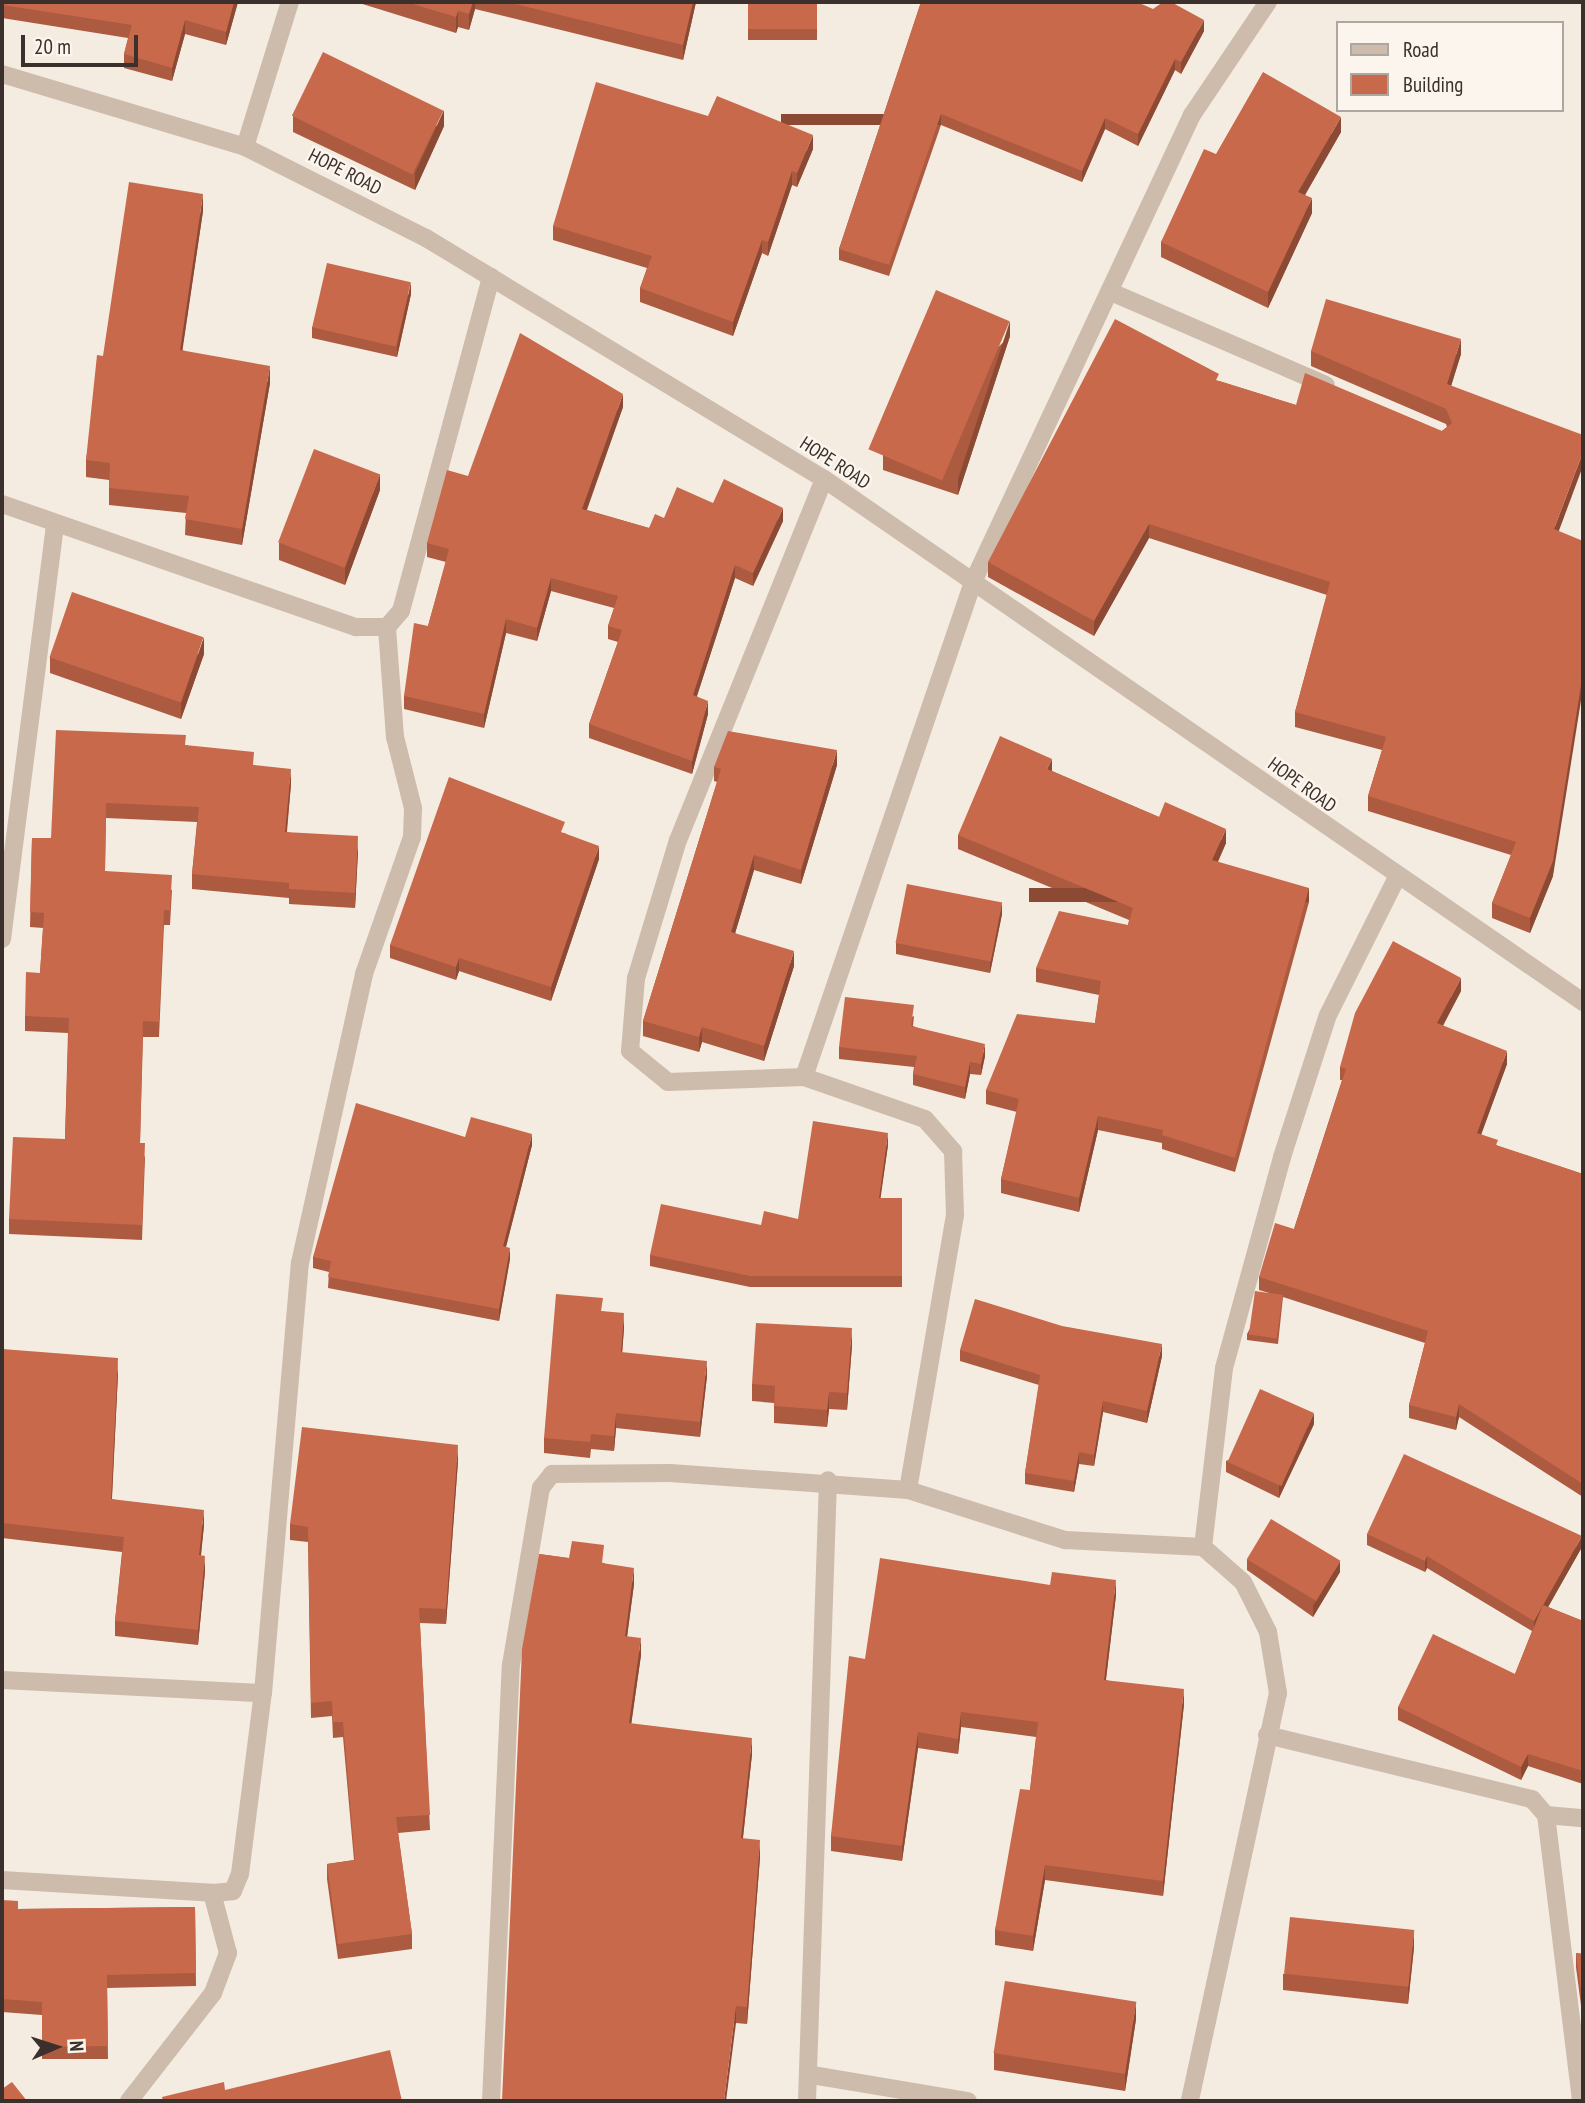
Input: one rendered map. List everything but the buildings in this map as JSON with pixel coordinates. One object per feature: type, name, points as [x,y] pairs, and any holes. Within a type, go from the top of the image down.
[{"type":"street","points":[[245,147],[290,2]]},
{"type":"street","points":[[804,1077],[972,582],[1111,292],[1192,115],[1268,2]]},
{"type":"street","name":"HOPE ROAD","points":[[2,74],[245,147],[326,184],[491,277],[824,479],[1396,879],[1583,1002]]},
{"type":"street","points":[[2,1880],[212,1893],[233,1891],[240,1874],[263,1693],[300,1263],[364,974],[412,837],[414,808],[395,737],[387,627],[401,611],[491,277]]},
{"type":"street","points":[[1111,292],[1339,391]]},
{"type":"street","points":[[824,479],[678,840],[636,978],[630,1051],[668,1082],[804,1077],[925,1119],[953,1151],[956,1215],[908,1490]]},
{"type":"street","points":[[2,504],[55,525],[356,627],[387,627]]},
{"type":"street","points":[[2,939],[55,525]]},
{"type":"street","points":[[1203,1547],[1224,1368],[1282,1157],[1328,1015],[1396,879]]},
{"type":"street","points":[[491,2101],[511,1665],[541,1488],[552,1474],[828,1480],[908,1490],[1065,1540],[1203,1547],[1243,1582],[1268,1632],[1278,1693],[1190,2101]]},
{"type":"street","points":[[807,2101],[812,2075],[816,1688],[828,1480]]},
{"type":"street","points":[[2,1681],[263,1693]]},
{"type":"street","points":[[1268,1735],[1532,1799],[1546,1815],[1581,2101]]},
{"type":"street","points":[[1546,1815],[1583,1818]]},
{"type":"street","points":[[129,2101],[213,1993],[228,1953],[212,1893]]},
{"type":"street","points":[[812,2075],[968,2101]]}]
